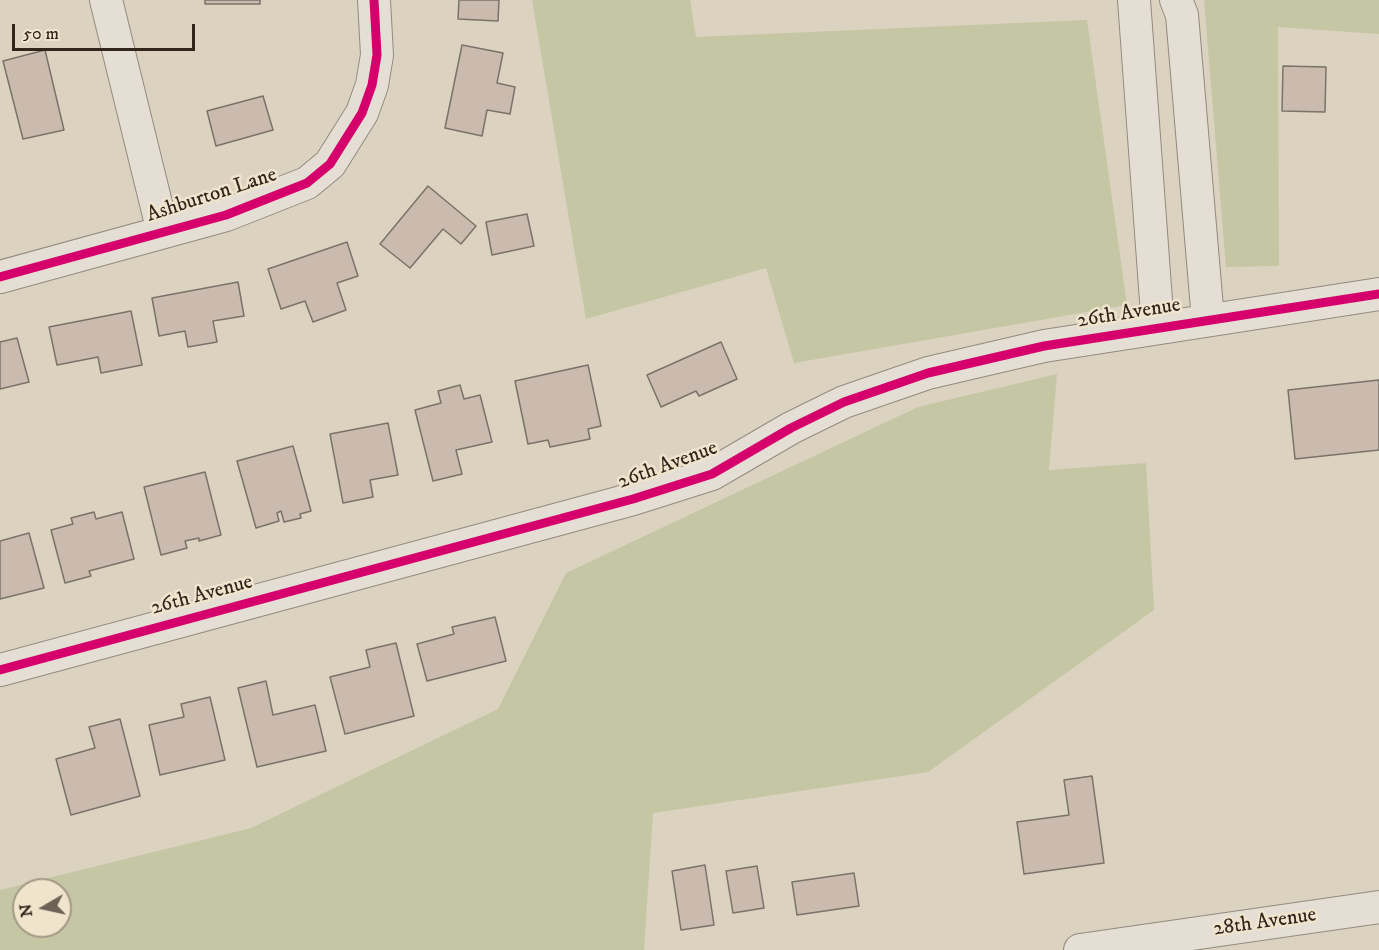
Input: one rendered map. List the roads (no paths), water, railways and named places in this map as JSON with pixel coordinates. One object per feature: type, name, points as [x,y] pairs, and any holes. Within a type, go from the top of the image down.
[{"type":"street","points":[[106,0],[164,232]]},
{"type":"street","name":"Ashburton Lane","points":[[0,277],[226,215],[307,183],[330,164],[362,113],[372,85],[377,55],[374,0]]},
{"type":"street","points":[[1134,0],[1158,328]]},
{"type":"street","points":[[1176,0],[1182,15],[1208,320]]},
{"type":"street","name":"26th Avenue","points":[[0,670],[633,499],[712,474],[791,428],[844,402],[900,381],[1044,346],[1379,294]]},
{"type":"street","name":"28th Avenue","points":[[1080,950],[1379,907]]}]
